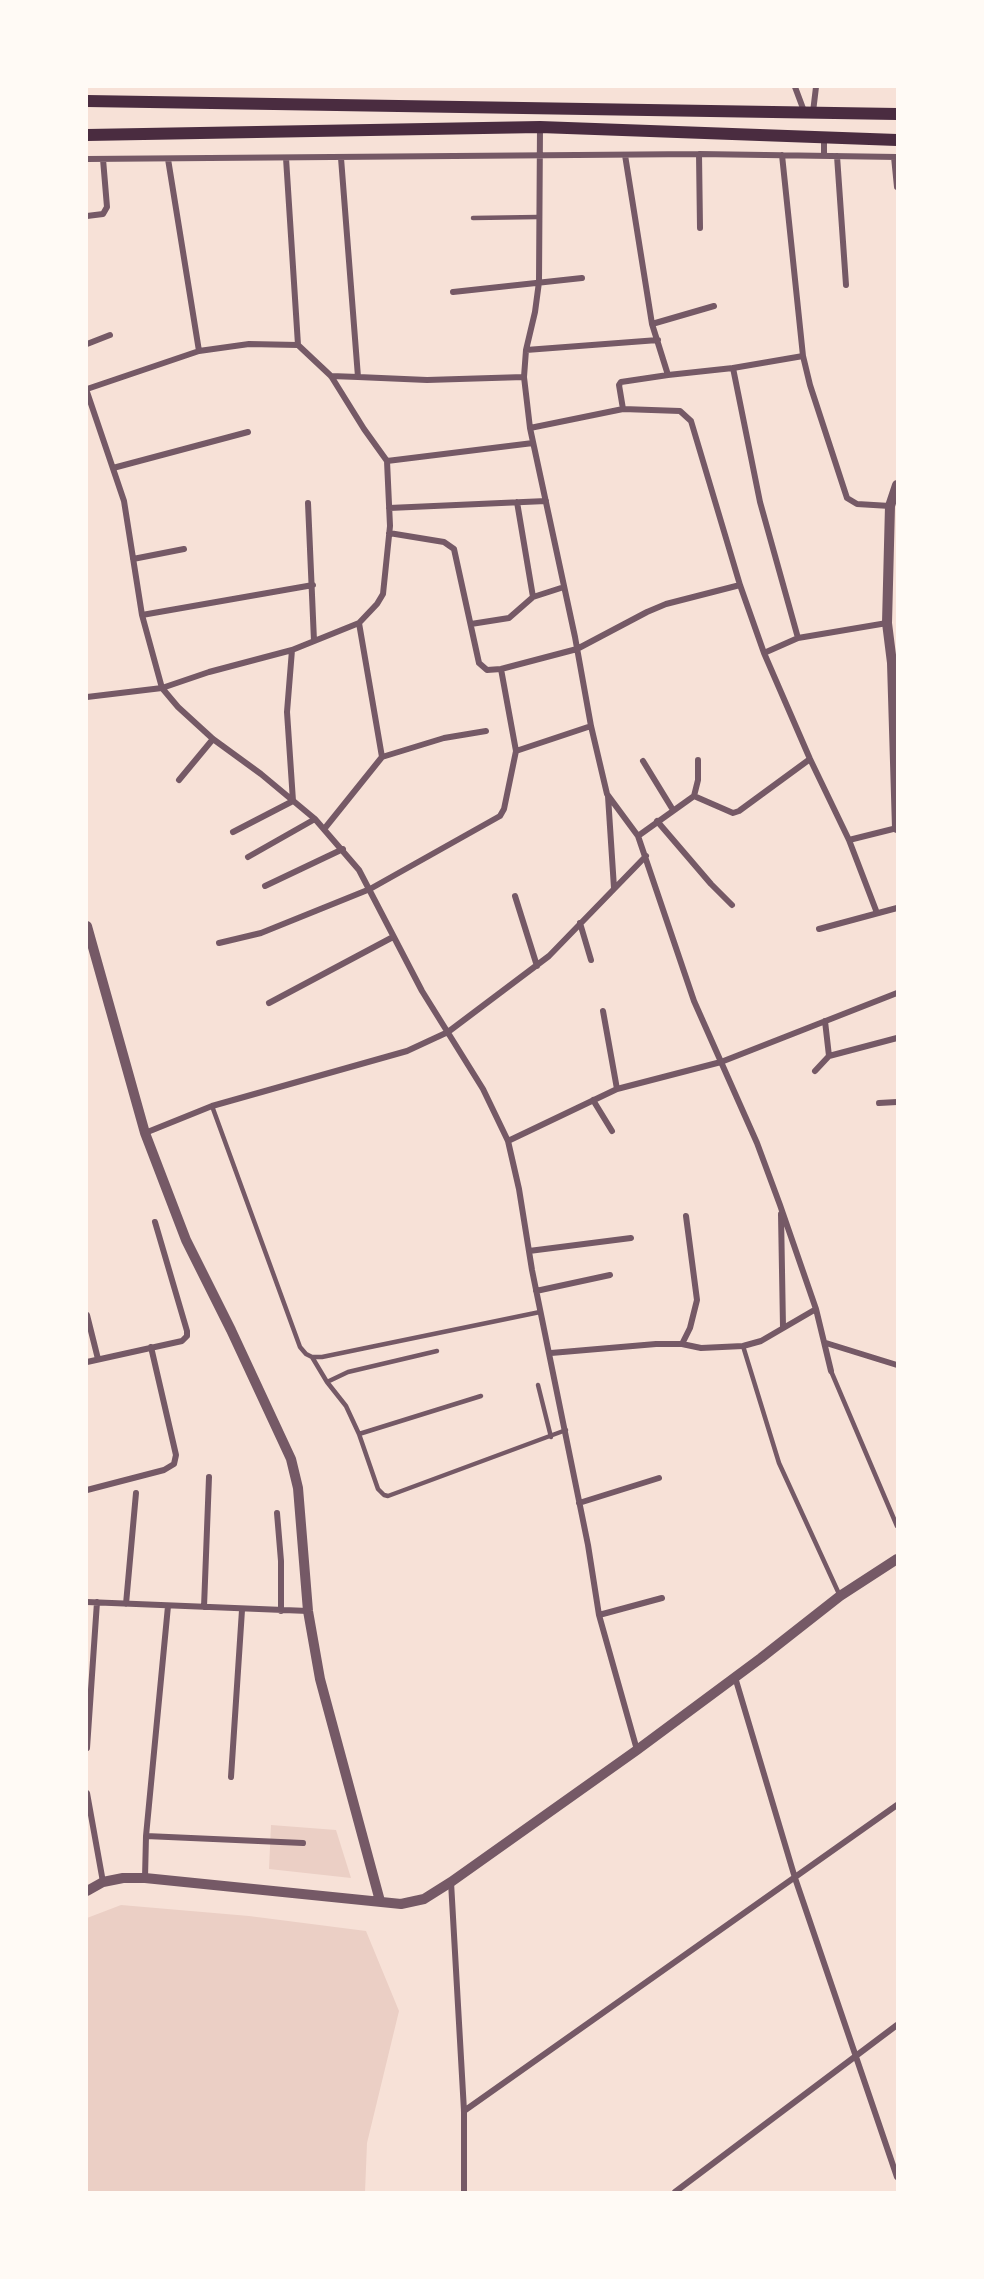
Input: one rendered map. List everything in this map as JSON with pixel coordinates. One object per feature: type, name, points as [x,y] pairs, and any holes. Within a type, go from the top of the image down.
[{"type":"main road","points":[[87,101],[897,114]]},
{"type":"main road","points":[[87,135],[540,127],[897,140]]},
{"type":"street","points":[[795,87],[808,111]]},
{"type":"street","points":[[808,111],[816,87]]},
{"type":"street","points":[[540,127],[539,282],[526,350],[524,377],[533,443],[591,726],[608,794],[614,888]]},
{"type":"street","points":[[824,137],[824,156]]},
{"type":"street","points":[[699,154],[700,228]]},
{"type":"street","points":[[87,159],[699,154],[895,157],[897,188]]},
{"type":"street","points":[[782,155],[803,356],[810,385],[847,498],[857,504],[890,506]]},
{"type":"street","points":[[625,156],[652,324],[668,375]]},
{"type":"street","points":[[837,156],[846,285]]},
{"type":"street","points":[[286,158],[298,345]]},
{"type":"street","points":[[341,158],[358,377]]},
{"type":"street","points":[[87,216],[103,214],[107,207],[103,159]]},
{"type":"street","points":[[168,159],[199,351]]},
{"type":"street","points":[[453,292],[582,278]]},
{"type":"street","points":[[652,324],[714,306]]},
{"type":"street","points":[[87,344],[110,335]]},
{"type":"street","points":[[526,350],[658,340]]},
{"type":"street","points":[[87,697],[162,687],[292,650],[359,623],[383,594],[389,533],[387,461],[331,376],[298,345],[249,344],[199,351],[87,391],[124,501],[142,615],[162,687],[178,707],[213,739],[261,774],[315,819],[343,849],[359,870],[393,937],[483,1089],[508,1141],[519,1189],[540,1312],[566,1430],[599,1615],[637,1750]]},
{"type":"street","points":[[623,409],[619,385],[621,382],[734,368],[803,356]]},
{"type":"street","points":[[734,368],[760,502],[798,638]]},
{"type":"street","points":[[331,376],[427,380],[524,377]]},
{"type":"street","points":[[530,428],[623,409],[680,411],[692,421],[740,585],[764,653],[810,759],[849,840],[877,913]]},
{"type":"street","points":[[113,468],[248,432]]},
{"type":"street","points":[[387,461],[533,443]]},
{"type":"street","points":[[849,840],[897,828],[894,662],[887,623],[890,506],[897,485]]},
{"type":"street","points":[[389,508],[546,501]]},
{"type":"street","points":[[517,502],[533,597]]},
{"type":"street","points":[[308,503],[314,641]]},
{"type":"street","points":[[389,533],[444,542],[454,549],[479,663],[487,670],[501,669],[577,649],[666,604],[740,585]]},
{"type":"street","points":[[133,558],[184,549]]},
{"type":"street","points":[[142,615],[313,585]]},
{"type":"street","points":[[471,624],[509,618],[533,597],[564,587]]},
{"type":"street","points":[[359,623],[382,757]]},
{"type":"street","points":[[764,653],[798,638],[887,623]]},
{"type":"street","points":[[292,650],[288,712],[292,801]]},
{"type":"street","points":[[219,943],[261,933],[369,889],[500,816],[504,809],[516,751],[501,669]]},
{"type":"street","points":[[516,751],[591,726]]},
{"type":"street","points":[[325,828],[382,757],[444,738],[486,731]]},
{"type":"street","points":[[179,780],[213,739]]},
{"type":"street","points":[[694,796],[733,813],[810,759]]},
{"type":"street","points":[[638,836],[694,796],[698,780],[698,760]]},
{"type":"street","points":[[643,761],[673,810]]},
{"type":"street","points":[[608,794],[638,836],[693,1000],[757,1143],[816,1309],[831,1371]]},
{"type":"street","points":[[233,832],[292,801]]},
{"type":"street","points":[[248,857],[315,819]]},
{"type":"street","points":[[657,821],[732,905]]},
{"type":"street","points":[[265,886],[343,849]]},
{"type":"street","points":[[145,1133],[212,1106],[407,1051],[448,1032],[537,966],[646,856]]},
{"type":"street","points":[[515,896],[537,966]]},
{"type":"street","points":[[819,929],[897,908]]},
{"type":"street","points":[[580,923],[591,960]]},
{"type":"street","points":[[87,926],[145,1133],[186,1240],[291,1459],[298,1488],[308,1611],[320,1679],[380,1901]]},
{"type":"street","points":[[269,1003],[393,937]]},
{"type":"street","points":[[508,1141],[617,1089],[721,1062],[897,993]]},
{"type":"street","points":[[603,1011],[617,1089]]},
{"type":"street","points":[[825,1021],[829,1056]]},
{"type":"street","points":[[814,1071],[829,1056],[897,1038]]},
{"type":"street","points":[[593,1100],[612,1131]]},
{"type":"street","points":[[879,1103],[897,1102]]},
{"type":"street","points":[[780,1205],[783,1327]]},
{"type":"street","points":[[681,1344],[690,1328],[697,1300],[686,1216]]},
{"type":"street","points":[[87,1362],[182,1341],[187,1334],[155,1222]]},
{"type":"street","points":[[529,1251],[631,1238]]},
{"type":"street","points":[[536,1290],[610,1275]]},
{"type":"street","points":[[550,1353],[656,1344],[681,1344],[701,1348],[742,1346],[761,1341],[816,1309]]},
{"type":"street","points":[[87,1316],[98,1359]]},
{"type":"street","points":[[826,1343],[897,1365]]},
{"type":"street","points":[[87,1490],[164,1470],[174,1464],[176,1455],[151,1347]]},
{"type":"street","points":[[204,1607],[209,1477]]},
{"type":"street","points":[[579,1503],[659,1478]]},
{"type":"street","points":[[126,1604],[136,1493]]},
{"type":"street","points":[[277,1513],[281,1561],[281,1611]]},
{"type":"street","points":[[87,1891],[103,1882],[123,1878],[145,1878],[401,1904],[424,1899],[637,1750],[840,1596],[897,1559]]},
{"type":"street","points":[[599,1615],[662,1598]]},
{"type":"street","points":[[87,1602],[308,1611]]},
{"type":"street","points":[[87,1748],[97,1602]]},
{"type":"street","points":[[145,1878],[146,1836],[168,1606]]},
{"type":"street","points":[[231,1777],[242,1610]]},
{"type":"street","points":[[735,1677],[795,1878],[897,2177]]},
{"type":"street","points":[[87,1792],[103,1882]]},
{"type":"street","points":[[465,2111],[897,1805]]},
{"type":"street","points":[[146,1836],[303,1843]]},
{"type":"street","points":[[451,1882],[465,2111],[464,2192]]},
{"type":"street","points":[[675,2192],[897,2025]]},
{"type":"lane","points":[[473,218],[538,217]]},
{"type":"lane","points":[[212,1106],[300,1347],[312,1357],[327,1382],[346,1406],[359,1434],[378,1489],[388,1496],[566,1430]]},
{"type":"lane","points":[[312,1357],[540,1312]]},
{"type":"lane","points":[[742,1346],[779,1463],[840,1596]]},
{"type":"lane","points":[[327,1382],[348,1372],[437,1351]]},
{"type":"lane","points":[[831,1371],[897,1526]]},
{"type":"lane","points":[[538,1385],[551,1437]]},
{"type":"lane","points":[[359,1434],[481,1396]]},
{"type":"shaded area","points":[[271,1825],[336,1830],[351,1878],[269,1869]]},
{"type":"shaded area","points":[[121,1905],[249,1916],[366,1931],[399,2011],[367,2143],[365,2192],[87,2192],[87,1918]]}]
